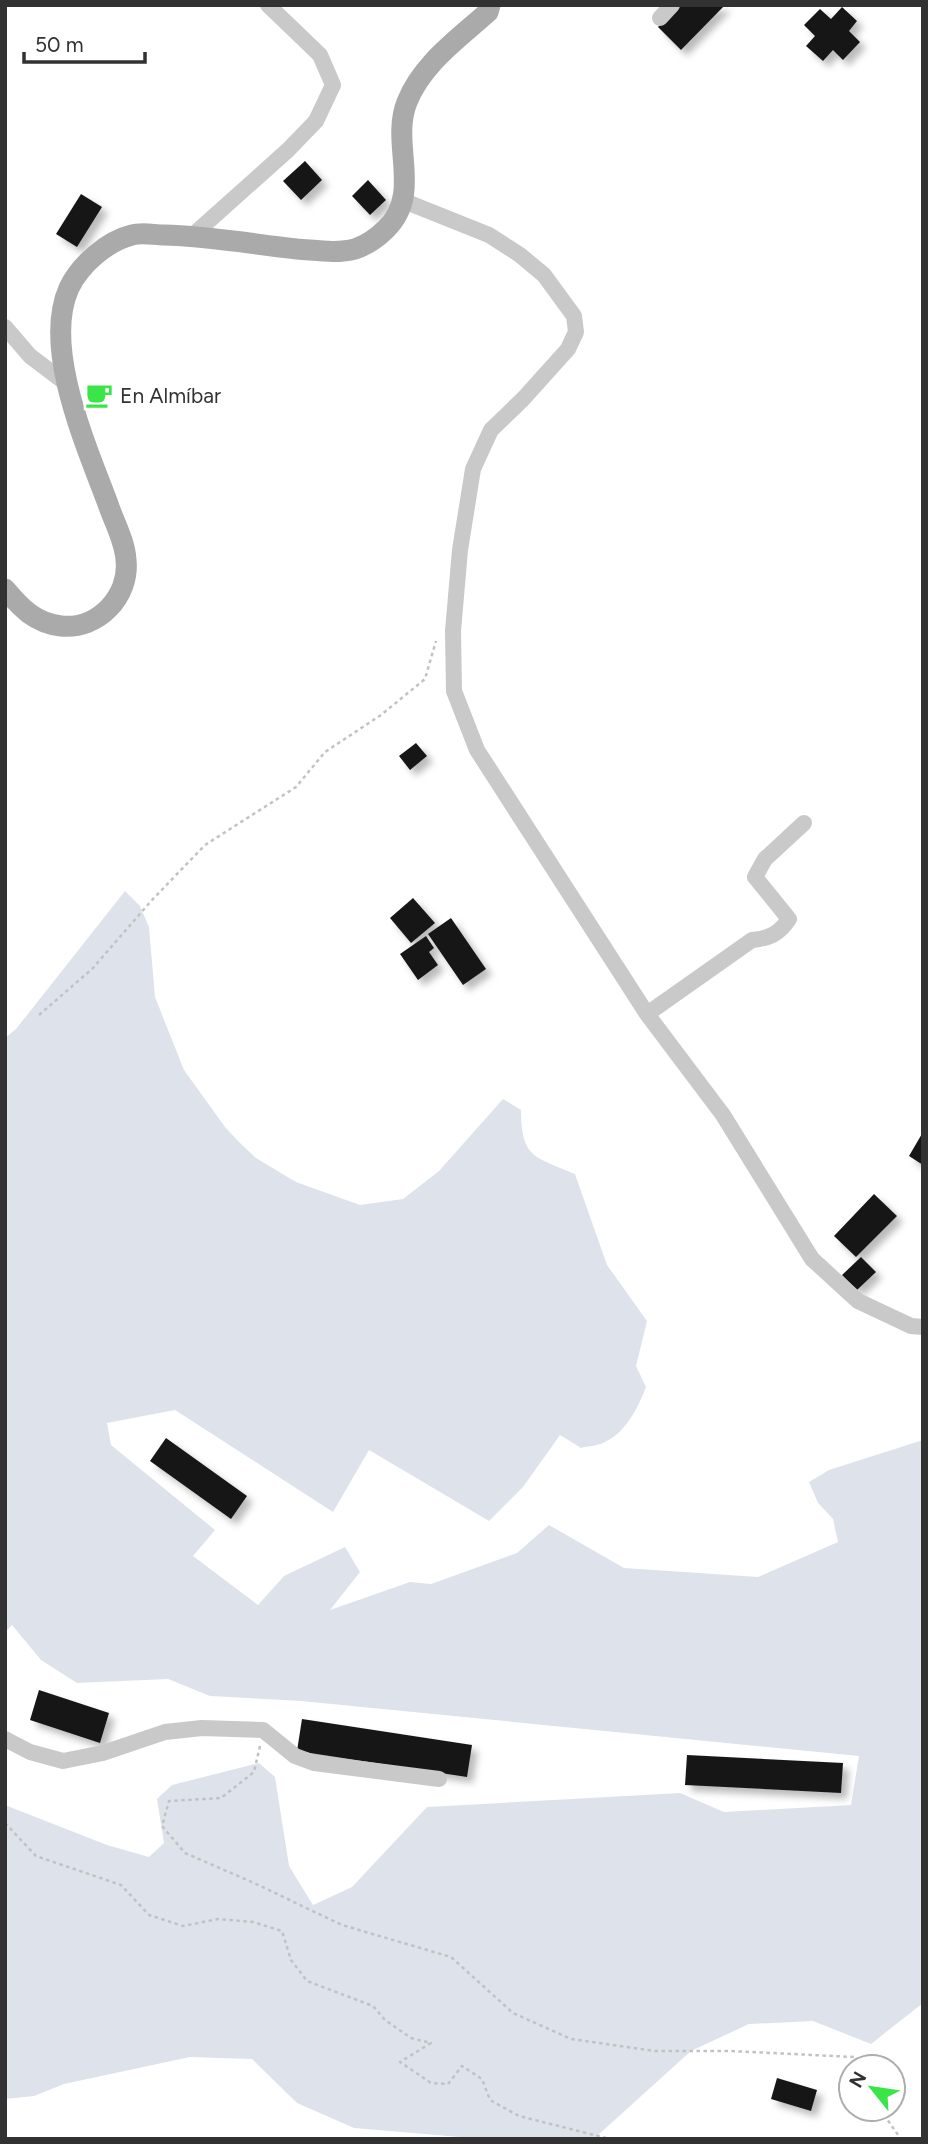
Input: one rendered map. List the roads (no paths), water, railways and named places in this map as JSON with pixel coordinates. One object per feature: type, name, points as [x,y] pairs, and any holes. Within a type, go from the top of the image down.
[{"type":"main road","points":[[5,589],[32,617],[50,625],[66,627],[82,625],[98,617],[114,603],[123,587],[126,575],[125,550],[79,426],[67,384],[60,329],[69,288],[93,256],[111,243],[134,234],[193,235],[329,252],[354,249],[374,240],[393,222],[404,201],[406,176],[401,129],[405,106],[414,86],[429,66],[488,12],[490,5]]},
{"type":"street","points":[[193,235],[288,150],[316,121],[333,85],[320,55],[268,5]]},
{"type":"street","points":[[660,18],[672,5]]},
{"type":"street","points":[[404,201],[489,235],[520,255],[544,275],[574,316],[576,332],[568,349],[491,430],[473,469],[460,550],[453,631],[454,691],[477,750],[648,1014],[723,1115],[813,1259],[858,1301],[911,1326],[923,1327]]},
{"type":"street","points":[[5,327],[30,356],[67,384]]},
{"type":"street","points":[[648,1014],[752,940],[769,939],[781,931],[789,919],[755,877],[765,859],[804,823]]},
{"type":"street","points":[[5,1739],[30,1752],[64,1761],[103,1753],[165,1732],[202,1728],[263,1730],[295,1756],[314,1763],[439,1779]]},
{"type":"place","name":"En Almíbar","points":[[99,395]]}]
